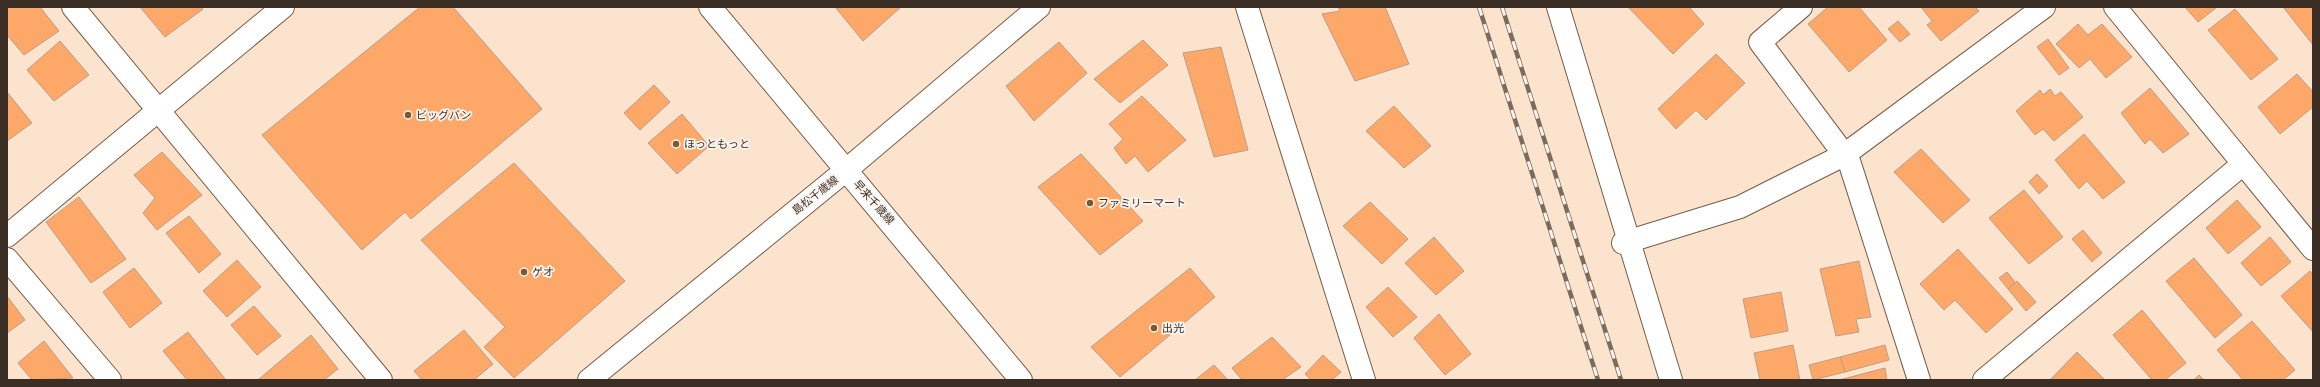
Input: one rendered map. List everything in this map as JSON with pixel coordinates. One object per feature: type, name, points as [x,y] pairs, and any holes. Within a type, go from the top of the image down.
[{"type":"street","points":[[73,7],[381,380]]},
{"type":"street","points":[[7,236],[283,7]]},
{"type":"street","name":"早来千歳線","points":[[710,7],[846,171],[895,227],[1021,380]]},
{"type":"street","name":"島松千歳線","points":[[589,380],[846,171],[1039,7]]},
{"type":"street","points":[[1248,7],[1364,380]]},
{"type":"street","points":[[1558,7],[1626,242],[1671,380]]},
{"type":"street","points":[[1801,7],[1760,42],[1849,161],[1919,380]]},
{"type":"street","points":[[1626,242],[1740,207],[1844,155],[2044,7]]},
{"type":"street","points":[[2115,7],[2313,250]]},
{"type":"street","points":[[1984,380],[2243,164]]},
{"type":"street","points":[[7,259],[110,380]]},
{"type":"building","points":[[7,7],[40,7],[59,31],[24,55],[7,35]]},
{"type":"building","points":[[140,7],[201,7],[203,9],[165,37]]},
{"type":"building","points":[[420,7],[453,7],[542,109],[411,219],[405,212],[362,250],[262,135]]},
{"type":"building","points":[[835,7],[901,7],[863,41]]},
{"type":"building","points":[[1338,7],[1385,7],[1409,64],[1355,81],[1322,14],[1340,11]]},
{"type":"building","points":[[1628,7],[1689,7],[1704,24],[1673,54]]},
{"type":"building","points":[[1828,7],[1859,7],[1887,40],[1849,72],[1808,24]]},
{"type":"building","points":[[1921,7],[1975,7],[1979,11],[1941,41],[1927,25],[1932,21]]},
{"type":"building","points":[[2185,7],[2217,7],[2198,22]]},
{"type":"building","points":[[2283,7],[2313,7],[2313,45]]},
{"type":"building","points":[[2235,9],[2278,59],[2251,80],[2208,30]]},
{"type":"building","points":[[1898,21],[1910,34],[1900,42],[1888,29]]},
{"type":"building","points":[[2078,24],[2088,35],[2102,24],[2132,57],[2106,78],[2090,59],[2079,68],[2056,44]]},
{"type":"building","points":[[2048,39],[2069,68],[2059,75],[2037,47]]},
{"type":"building","points":[[1143,40],[1168,65],[1120,103],[1094,79]]},
{"type":"building","points":[[60,41],[89,75],[54,101],[27,70]]},
{"type":"building","points":[[1059,42],[1087,73],[1034,121],[1006,86]]},
{"type":"building","points":[[1221,47],[1248,150],[1214,157],[1183,53]]},
{"type":"building","points":[[1716,54],[1745,83],[1706,120],[1696,110],[1676,129],[1658,109]]},
{"type":"building","points":[[2297,74],[2313,92],[2313,107],[2280,134],[2258,107]]},
{"type":"building","points":[[654,85],[670,102],[640,130],[624,113]]},
{"type":"building","points":[[2150,88],[2189,134],[2163,153],[2150,139],[2145,144],[2121,113]]},
{"type":"building","points":[[2050,89],[2055,96],[2061,92],[2083,117],[2054,141],[2043,129],[2035,135],[2016,111],[2040,90],[2043,95]]},
{"type":"building","points":[[7,92],[32,123],[7,141]]},
{"type":"building","points":[[1142,96],[1186,140],[1148,172],[1135,156],[1126,164],[1114,148],[1123,139],[1109,124]]},
{"type":"building","points":[[1394,106],[1431,146],[1404,168],[1366,131]]},
{"type":"building","points":[[682,114],[709,146],[677,174],[648,143]]},
{"type":"building","points":[[2084,134],[2125,182],[2103,199],[2087,181],[2079,189],[2055,160]]},
{"type":"building","points":[[1921,149],[1970,200],[1943,223],[1894,172]]},
{"type":"building","points":[[162,152],[202,195],[157,230],[143,213],[155,198],[134,175]]},
{"type":"building","points":[[1081,154],[1143,221],[1100,255],[1038,187]]},
{"type":"building","points":[[514,163],[625,281],[514,378],[484,347],[505,327],[421,240]]},
{"type":"building","points":[[2037,174],[2048,186],[2039,194],[2029,182]]},
{"type":"building","points":[[2024,190],[2063,237],[2029,264],[1989,218]]},
{"type":"building","points":[[79,197],[126,259],[91,283],[46,222]]},
{"type":"building","points":[[2237,200],[2261,227],[2228,254],[2206,228]]},
{"type":"building","points":[[1370,202],[1408,239],[1382,264],[1343,226]]},
{"type":"building","points":[[189,216],[221,254],[199,273],[166,233]]},
{"type":"building","points":[[2083,230],[2102,253],[2092,262],[2072,239]]},
{"type":"building","points":[[1434,237],[1464,271],[1436,295],[1405,263]]},
{"type":"building","points":[[2270,237],[2291,262],[2261,286],[2241,263]]},
{"type":"building","points":[[1958,249],[2013,309],[1986,333],[1955,300],[1944,310],[1920,284]]},
{"type":"building","points":[[2194,258],[2242,315],[2215,338],[2166,281]]},
{"type":"building","points":[[237,260],[261,287],[227,317],[203,291]]},
{"type":"building","points":[[1859,261],[1871,317],[1856,319],[1859,332],[1836,336],[1820,269]]},
{"type":"building","points":[[134,268],[162,303],[130,328],[103,292]]},
{"type":"building","points":[[1190,268],[1215,297],[1120,377],[1091,347]]},
{"type":"building","points":[[2310,271],[2313,275],[2313,332],[2281,296]]},
{"type":"building","points":[[2007,272],[2015,282],[2008,289],[1999,278]]},
{"type":"building","points":[[2017,281],[2036,302],[2026,311],[2008,289]]},
{"type":"building","points":[[1388,287],[1417,317],[1393,337],[1366,307]]},
{"type":"building","points":[[1781,292],[1788,331],[1751,338],[1743,299]]},
{"type":"building","points":[[7,296],[25,320],[7,333]]},
{"type":"building","points":[[254,306],[281,336],[257,355],[231,325]]},
{"type":"building","points":[[2142,310],[2186,363],[2165,380],[2152,380],[2113,335]]},
{"type":"building","points":[[1439,314],[1471,354],[1445,375],[1414,338]]},
{"type":"building","points":[[2252,321],[2295,370],[2283,380],[2243,380],[2217,350]]},
{"type":"building","points":[[464,330],[493,364],[474,380],[422,380],[414,371]]},
{"type":"building","points":[[188,332],[226,380],[187,380],[163,351]]},
{"type":"building","points":[[311,335],[338,369],[324,380],[259,379]]},
{"type":"building","points":[[1272,337],[1301,367],[1282,380],[1242,380],[1232,368]]},
{"type":"building","points":[[44,341],[73,378],[32,380],[18,363]]},
{"type":"building","points":[[1793,345],[1800,380],[1760,380],[1754,353]]},
{"type":"building","points":[[1885,345],[1889,360],[1845,372],[1840,357]]},
{"type":"building","points":[[2077,352],[2105,380],[2050,380]]},
{"type":"building","points":[[1323,355],[1341,372],[1332,380],[1311,380],[1305,374]]},
{"type":"building","points":[[1840,357],[1845,372],[1813,380],[1809,365]]},
{"type":"building","points":[[1214,365],[1228,380],[1195,380]]},
{"type":"building","points":[[1885,368],[1887,380],[1839,380]]},
{"type":"building","points":[[2199,375],[2204,380],[2194,380]]},
{"type":"railway","points":[[1479,7],[1598,380]]},
{"type":"railway","points":[[1502,7],[1621,380]]},
{"type":"place","name":"ビッグバン","points":[[408,115]]},
{"type":"place","name":"ほっともっと","points":[[676,144]]},
{"type":"place","name":"ファミリーマート","points":[[1090,203]]},
{"type":"place","name":"ゲオ","points":[[524,272]]},
{"type":"place","name":"出光","points":[[1154,328]]}]
